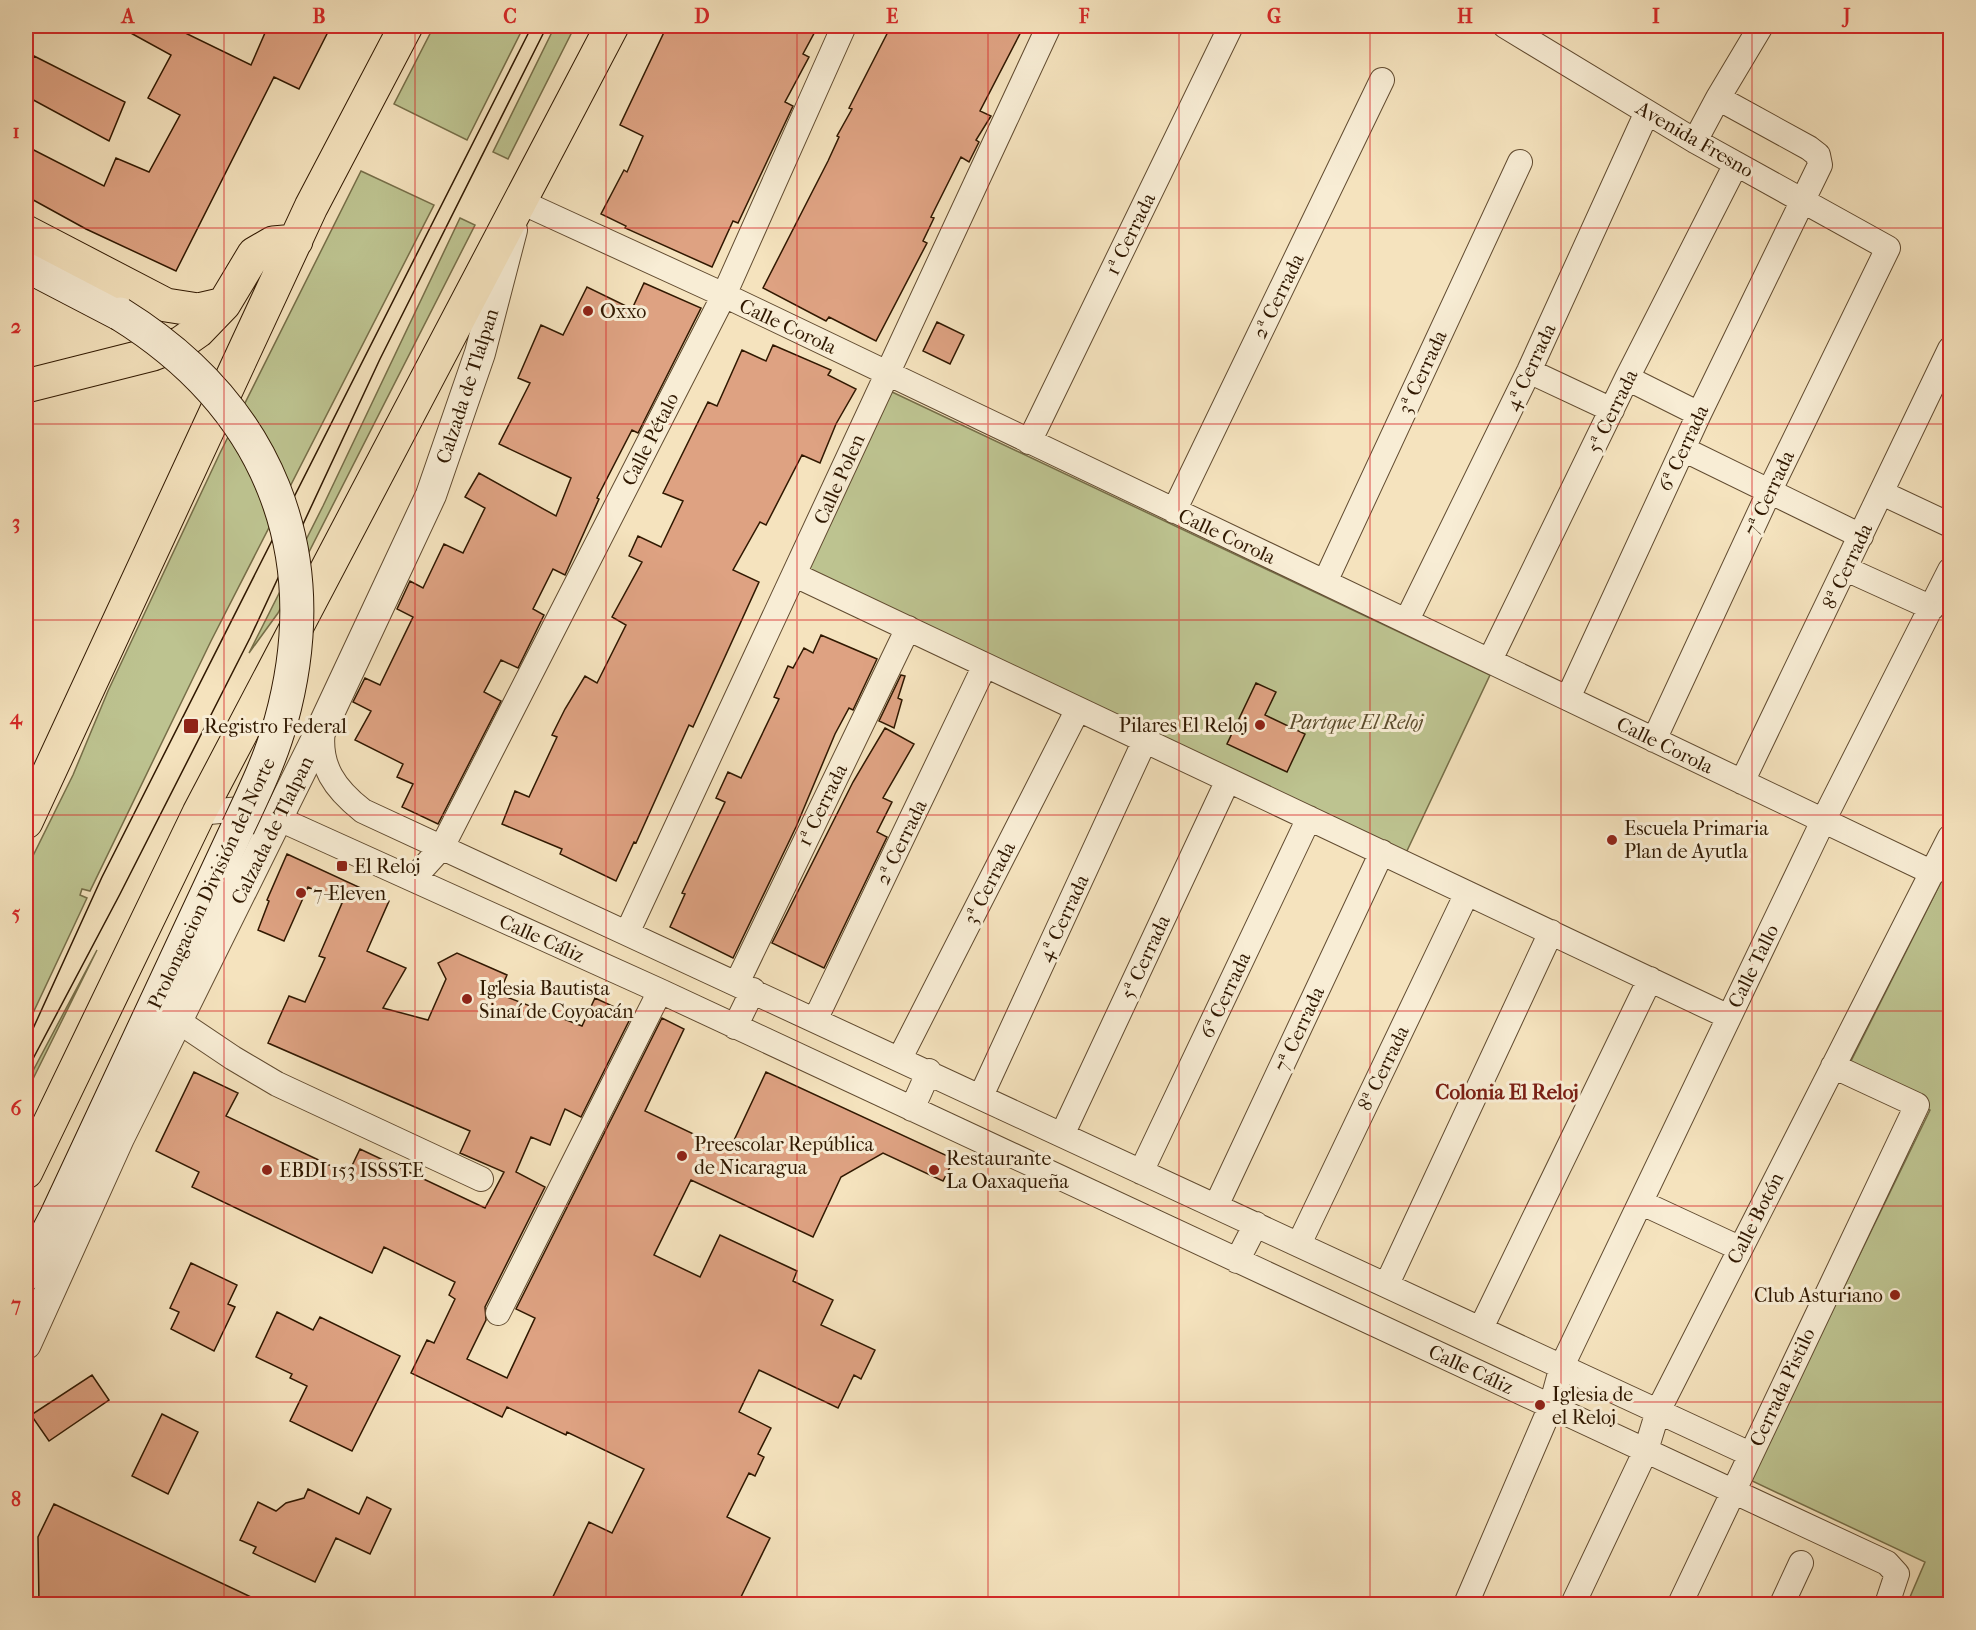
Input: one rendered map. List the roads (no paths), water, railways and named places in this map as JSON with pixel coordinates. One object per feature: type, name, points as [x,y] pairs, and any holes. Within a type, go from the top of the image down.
[{"type":"highway","points":[[26,822],[296,241],[405,26]]},
{"type":"highway","name":"Calzada de Tlalpan","points":[[26,1172],[199,813],[612,26]]},
{"type":"highway","points":[[26,232],[166,304],[198,310],[224,304]]},
{"type":"highway","points":[[26,386],[168,350],[198,331],[224,304],[254,254],[273,243],[296,241]]},
{"type":"main road","name":"Prolongacion División del Norte","points":[[26,265],[150,332],[186,362],[223,401],[258,453],[274,490],[289,535],[297,591],[295,635],[288,689],[269,758],[56,1217],[26,1274]]},
{"type":"street","name":"Calle Pétalo","points":[[413,879],[442,847],[724,295],[844,26]]},
{"type":"street","name":"Calle Polen","points":[[628,931],[1049,26]]},
{"type":"street","name":"1ª Cerrada","points":[[1029,442],[1231,26]]},
{"type":"street","name":"Avenida Fresno","points":[[1505,26],[1695,141],[1888,248]]},
{"type":"street","points":[[1695,141],[1761,26]]},
{"type":"street","name":"2ª Cerrada","points":[[1174,511],[1382,80]]},
{"type":"street","name":"6ª Cerrada","points":[[1569,698],[1699,414],[1820,165],[1818,155],[1718,98]]},
{"type":"street","name":"4ª Cerrada","points":[[1407,620],[1529,371],[1647,112]]},
{"type":"street","name":"3ª Cerrada","points":[[1325,582],[1520,162]]},
{"type":"street","name":"5ª Cerrada","points":[[1490,660],[1627,378],[1736,164]]},
{"type":"street","name":"Calle Corola","points":[[519,201],[724,295],[1932,873]]},
{"type":"street","name":"Calzada de Tlalpan","points":[[26,1344],[119,1138],[323,726],[431,495],[480,353],[519,201]]},
{"type":"street","name":"7ª Cerrada","points":[[1654,740],[1770,490],[1888,248]]},
{"type":"street","name":"8ª Cerrada","points":[[1742,782],[1950,349]]},
{"type":"street","points":[[1529,371],[1612,410]]},
{"type":"street","points":[[1627,378],[1699,414]]},
{"type":"street","points":[[1683,449],[1861,536]]},
{"type":"street","points":[[1882,493],[1950,525]]},
{"type":"street","points":[[1846,569],[1932,608]]},
{"type":"street","name":"Calle Tallo","points":[[1466,1605],[1551,1406],[1562,1366],[1823,821],[1950,570]]},
{"type":"street","points":[[795,575],[1729,1017]]},
{"type":"street","name":"1ª Cerrada","points":[[735,1027],[745,986],[908,628]]},
{"type":"street","name":"2ª Cerrada","points":[[816,1018],[986,665]]},
{"type":"street","name":"3ª Cerrada","points":[[900,1058],[1078,708]]},
{"type":"street","points":[[323,726],[322,756],[334,784],[346,798],[363,811],[816,1018],[1141,1172],[1750,1454]]},
{"type":"street","name":"4ª Cerrada","points":[[981,1096],[1145,740]]},
{"type":"street","name":"5ª Cerrada","points":[[1062,1135],[1228,780]]},
{"type":"street","name":"Calle Cáliz","points":[[199,813],[240,809],[277,818],[660,991],[1887,1563],[1896,1574],[1887,1605]]},
{"type":"street","name":"6ª Cerrada","points":[[1141,1172],[1309,818]]},
{"type":"street","name":"Calle Botón","points":[[1573,1605],[1646,1450],[1658,1411],[1950,837]]},
{"type":"street","name":"7ª Cerrada","points":[[1216,1206],[1382,852]]},
{"type":"street","name":"8ª Cerrada","points":[[1299,1244],[1467,893]]},
{"type":"street","points":[[1387,1284],[1551,932]]},
{"type":"street","points":[[1481,1328],[1650,979]]},
{"type":"street","points":[[498,1313],[660,991]]},
{"type":"street","points":[[178,1021],[277,1084],[481,1179]]},
{"type":"street","name":"Cerrada Pistilo","points":[[1680,1605],[1732,1491],[1917,1105],[1833,1066]]},
{"type":"street","points":[[912,1109],[929,1071]]},
{"type":"street","points":[[1642,1203],[1739,1248]]},
{"type":"street","points":[[1237,1261],[1256,1224]]},
{"type":"street","points":[[1782,1605],[1801,1563]]},
{"type":"tram line","points":[[26,1044],[102,877],[532,26]]},
{"type":"tram line","points":[[26,1072],[120,894],[250,638],[380,359],[547,26]]},
{"type":"place","name":"Oxxo","points":[[588,311]]},
{"type":"place","name":"Pilares El Reloj","points":[[1260,725]]},
{"type":"place","name":"Registro Federal","points":[[191,726]]},
{"type":"place","name":"Escuela Primaria Plan de Ayutla","points":[[1612,840]]},
{"type":"place","name":"El Reloj","points":[[342,866]]},
{"type":"place","name":"7-Eleven","points":[[301,893]]},
{"type":"place","name":"Iglesia Bautista Sinaí de Coyoacán","points":[[467,999]]},
{"type":"place","name":"Preescolar República de Nicaragua","points":[[682,1156]]},
{"type":"place","name":"EBDI 153 ISSSTE","points":[[267,1170]]},
{"type":"place","name":"Restaurante La Oaxaqueña","points":[[934,1170]]},
{"type":"place","name":"Club Asturiano","points":[[1895,1295]]},
{"type":"place","name":"Iglesia de el Reloj","points":[[1540,1405]]},
{"type":"district","name":"Colonia El Reloj","points":[[1507,1092]]},
{"type":"park label","name":"Partque El Reloj","points":[[1356,722]]}]
